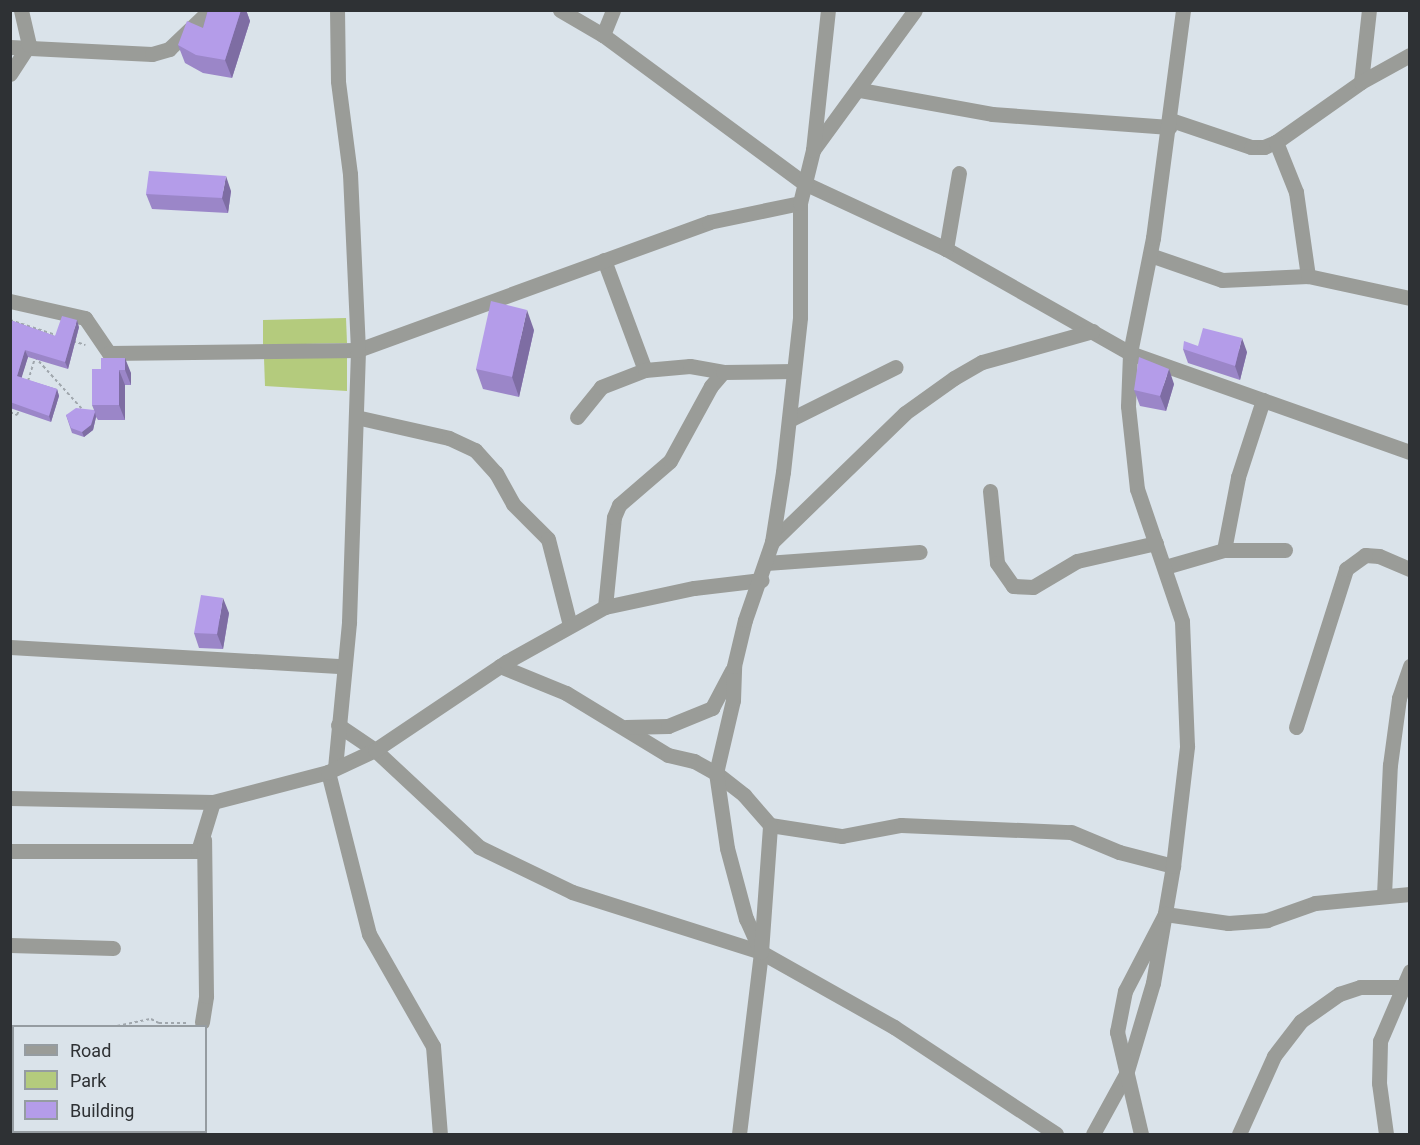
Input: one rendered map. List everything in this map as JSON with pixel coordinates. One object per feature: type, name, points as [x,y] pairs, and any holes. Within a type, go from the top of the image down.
[{"type":"street","points":[[10,74],[29,45],[21,10]]},
{"type":"street","points":[[10,47],[29,45],[152,54],[169,49],[210,10]]},
{"type":"street","points":[[337,10],[338,81],[350,174],[358,350],[349,622],[342,666],[332,770],[369,934],[433,1046],[440,1134]]},
{"type":"street","points":[[560,10],[603,35],[804,183],[946,249],[1130,353],[1410,452]]},
{"type":"street","points":[[603,35],[613,10]]},
{"type":"street","points":[[761,952],[746,919],[727,848],[716,773],[733,700],[734,666],[745,620],[762,580],[772,542],[789,420],[800,317],[800,202],[813,150],[828,10]]},
{"type":"street","points":[[813,150],[860,90],[915,10]]},
{"type":"street","points":[[1093,1134],[1107,1114],[1126,1074],[1153,983],[1173,866],[1187,746],[1182,621],[1137,489],[1128,406],[1130,353],[1150,255],[1170,124],[1172,77],[1183,10]]},
{"type":"street","points":[[1361,82],[1369,10]]},
{"type":"street","points":[[860,90],[992,114],[1170,124],[1251,147],[1276,142],[1361,82],[1408,59]]},
{"type":"street","points":[[1276,142],[1296,192],[1308,276]]},
{"type":"street","points":[[946,249],[959,173]]},
{"type":"street","points":[[10,301],[85,318],[109,353],[358,350],[709,222],[800,202]]},
{"type":"street","points":[[1150,255],[1222,280],[1308,276],[1410,298]]},
{"type":"street","points":[[604,260],[645,370]]},
{"type":"street","points":[[772,542],[905,413],[954,378],[982,362],[1093,331]]},
{"type":"street","points":[[577,417],[601,387],[645,370],[690,366],[723,372],[794,371]]},
{"type":"street","points":[[789,420],[896,367]]},
{"type":"street","points":[[605,607],[614,517],[619,505],[670,461],[711,386],[723,372]]},
{"type":"street","points":[[1224,550],[1238,477],[1263,400]]},
{"type":"street","points":[[356,417],[449,438],[475,450],[496,472],[513,504],[548,539],[570,625]]},
{"type":"street","points":[[990,491],[997,563],[1003,576],[1013,585],[1033,587],[1077,561],[1156,543]]},
{"type":"street","points":[[1165,567],[1224,550],[1285,550]]},
{"type":"street","points":[[766,563],[920,552]]},
{"type":"street","points":[[1296,727],[1346,569],[1365,555],[1379,556],[1410,569]]},
{"type":"street","points":[[10,798],[213,802],[332,770],[375,750],[500,666],[605,607],[694,588],[762,580]]},
{"type":"street","points":[[10,646],[342,666]]},
{"type":"street","points":[[500,666],[566,693],[626,727],[647,745],[716,773],[744,795],[770,825],[842,836],[901,825],[1071,832],[1119,852],[1173,866]]},
{"type":"street","points":[[626,727],[668,726],[712,708],[734,666]]},
{"type":"street","points":[[1384,895],[1390,765],[1399,698],[1410,666]]},
{"type":"street","points":[[338,725],[375,750],[479,848],[572,892],[761,952],[894,1027],[1056,1134]]},
{"type":"street","points":[[202,1022],[206,996],[204,840],[213,802]]},
{"type":"street","points":[[738,1134],[761,952],[770,825]]},
{"type":"street","points":[[10,851],[188,853],[198,850],[204,840]]},
{"type":"street","points":[[1165,914],[1228,923],[1267,920],[1315,903],[1410,894]]},
{"type":"street","points":[[1142,1134],[1117,1032],[1125,991],[1165,914]]},
{"type":"street","points":[[10,945],[113,948]]},
{"type":"street","points":[[1386,1134],[1379,1083],[1380,1041],[1386,1021],[1410,971]]},
{"type":"street","points":[[1239,1134],[1274,1056],[1301,1021],[1339,994],[1360,987],[1404,987]]},
{"type":"path","points":[[10,320],[87,346]]},
{"type":"path","points":[[41,340],[44,331]]},
{"type":"path","points":[[26,387],[38,349]]},
{"type":"path","points":[[27,355],[35,357],[86,413]]},
{"type":"path","points":[[10,412],[17,415],[20,405]]},
{"type":"path","points":[[122,1025],[151,1019],[159,1023],[202,1022]]},
{"type":"green space","points":[[346,318],[347,343],[263,345],[263,320]]},
{"type":"green space","points":[[347,357],[347,391],[265,386],[264,358]]},
{"type":"building","points":[[208,10],[241,10],[225,60],[196,55],[178,45],[187,21],[203,28]]},
{"type":"building","points":[[149,171],[226,176],[222,198],[146,194]]},
{"type":"building","points":[[491,301],[527,310],[512,377],[476,369]]},
{"type":"building","points":[[62,316],[77,320],[65,362],[25,350],[17,376],[57,389],[49,416],[10,402],[10,320],[55,336]]},
{"type":"building","points":[[1203,328],[1242,338],[1235,366],[1183,349],[1184,341],[1198,346]]},
{"type":"building","points":[[1139,357],[1169,369],[1160,396],[1134,390]]},
{"type":"building","points":[[101,358],[125,358],[125,370],[119,370],[119,405],[92,405],[92,369],[101,369]]},
{"type":"building","points":[[76,408],[95,412],[91,425],[82,432],[71,428],[66,415]]},
{"type":"building","points":[[201,595],[223,598],[217,634],[194,633]]}]
